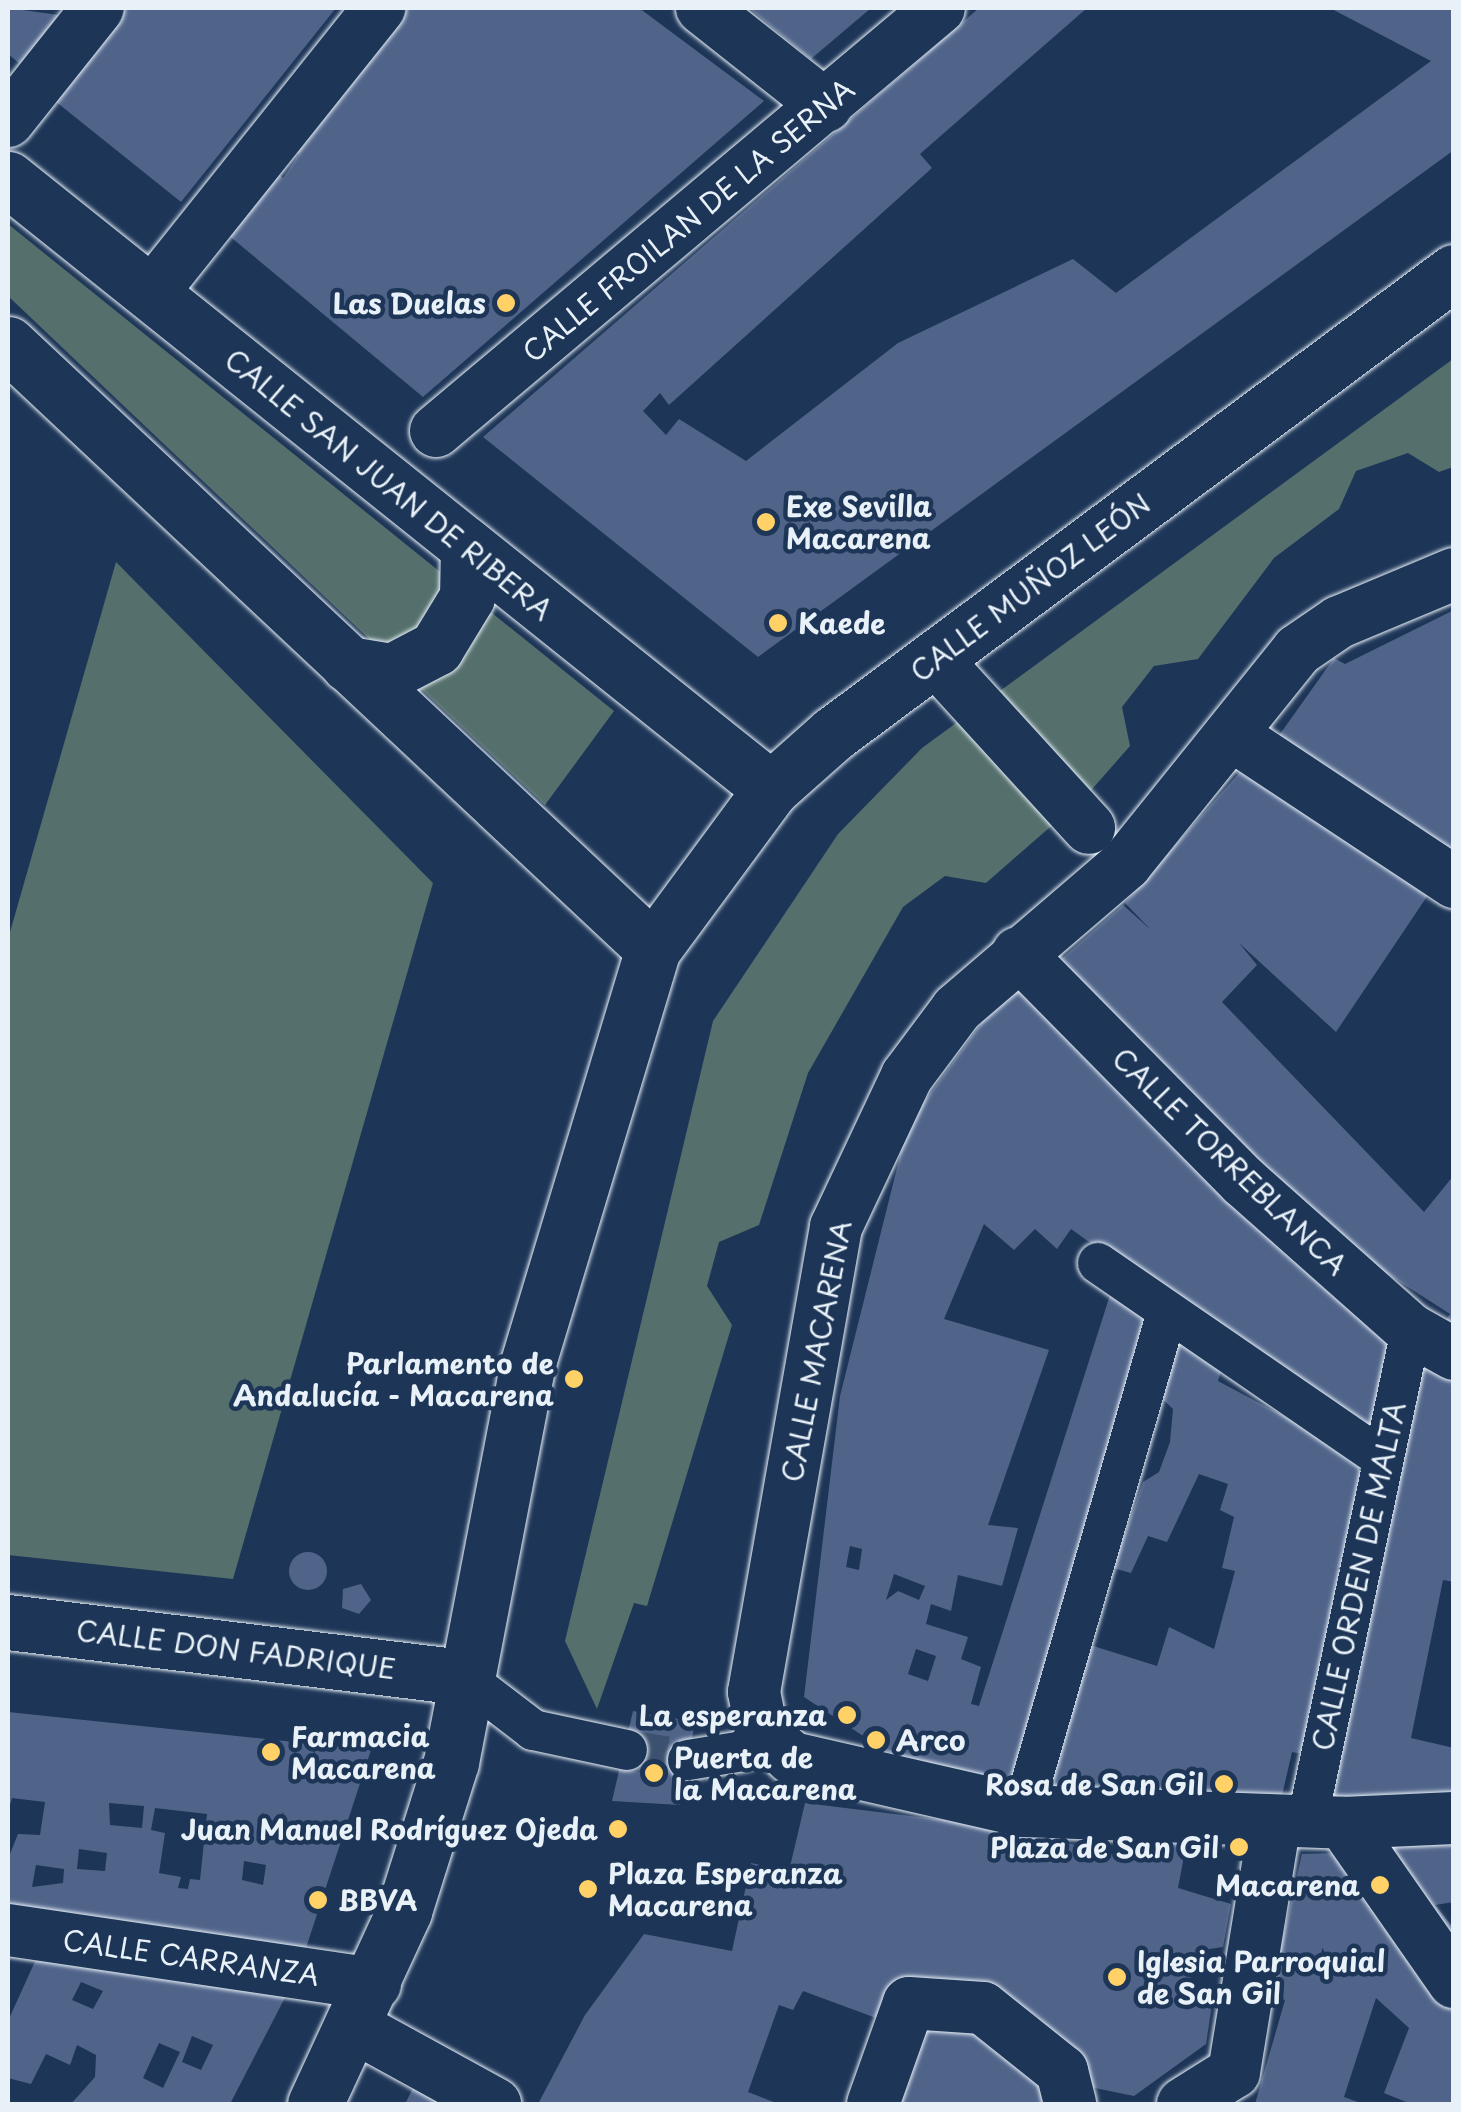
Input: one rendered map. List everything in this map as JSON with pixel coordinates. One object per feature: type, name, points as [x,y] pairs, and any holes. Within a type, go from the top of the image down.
[{"type":"main road","name":"CALLE SAN JUAN DE RIBERA","points":[[8,179],[771,789]]},
{"type":"main road","name":"CALLE MUÑOZ LEÓN","points":[[315,2104],[365,2006],[451,1762],[464,1678],[552,1268],[653,949],[771,789],[934,658],[1454,272]]},
{"type":"main road","points":[[8,344],[653,949]]},
{"type":"main road","points":[[348,664],[392,671],[436,648],[467,597],[468,547]]},
{"type":"main road","name":"CALLE DON FADRIQUE","points":[[8,1622],[464,1678]]},
{"type":"street","points":[[8,121],[98,8]]},
{"type":"street","points":[[151,294],[378,8]]},
{"type":"street","points":[[702,8],[826,106]]},
{"type":"street","name":"CALLE FROILAN DE LA SERNA","points":[[436,431],[939,8]]},
{"type":"street","name":"CALLE MACARENA","points":[[762,1732],[754,1692],[836,1227],[907,1076],[1018,953],[1107,845],[1234,738],[1298,650],[1340,622],[1454,574]]},
{"type":"street","points":[[934,658],[1107,845]]},
{"type":"street","points":[[1234,738],[1454,882]]},
{"type":"street","name":"CALLE TORREBLANCA","points":[[1018,953],[1243,1181],[1432,1342]]},
{"type":"street","points":[[1098,1263],[1380,1456]]},
{"type":"street","points":[[1023,1811],[1168,1312]]},
{"type":"street","name":"CALLE ORDEN DE MALTA","points":[[1308,1822],[1380,1456],[1432,1342]]},
{"type":"street","points":[[464,1678],[533,1730],[627,1750]]},
{"type":"street","points":[[688,1760],[744,1751],[762,1732],[792,1758],[1023,1811],[1308,1822],[1454,1818]]},
{"type":"street","points":[[1308,1822],[1454,1982]]},
{"type":"street","points":[[1183,2104],[1234,2072],[1308,1822]]},
{"type":"street","name":"CALLE CARRANZA","points":[[8,1930],[365,2006]]},
{"type":"street","points":[[872,2104],[909,2003],[983,2008],[1062,2071],[1070,2104]]},
{"type":"street","points":[[365,2006],[494,2104]]},
{"type":"green space","points":[[8,224],[449,579],[446,614],[383,652],[8,296]]},
{"type":"green space","points":[[1453,359],[1453,467],[1439,472],[1408,453],[1356,471],[1339,509],[1274,558],[1198,659],[1154,666],[1122,707],[1130,746],[1087,795],[986,883],[945,876],[903,907],[808,1073],[759,1225],[719,1242],[707,1286],[732,1325],[647,1606],[634,1603],[597,1709],[565,1641],[713,1021],[838,834],[922,748]]},
{"type":"green space","points":[[116,562],[433,883],[233,1579],[8,1555],[8,939]]},
{"type":"green space","points":[[487,609],[614,711],[545,805],[420,688]]},
{"type":"building","points":[[8,8],[59,15],[20,64],[8,54]]},
{"type":"building","points":[[122,8],[336,8],[181,202],[50,97]]},
{"type":"building","points":[[400,8],[639,8],[764,101],[423,397],[221,229],[271,169],[283,178],[299,154],[289,147]]},
{"type":"building","points":[[749,8],[871,8],[811,59]]},
{"type":"building","points":[[979,8],[1087,8],[920,154],[932,168],[669,405],[660,393],[643,411],[666,435],[679,419],[746,461],[898,343],[1073,259],[1116,293],[1431,61],[1330,8],[1454,8],[1454,150],[758,657],[483,437]]},
{"type":"building","points":[[1454,610],[1454,862],[1273,744],[1334,658],[1345,664]]},
{"type":"building","points":[[1245,766],[1430,892],[1336,1032],[1239,943],[1257,965],[1222,1002],[1424,1212],[1454,1175],[1454,1330],[1444,1323],[1450,1314],[1380,1269],[1193,1109],[1052,967],[1123,905],[1151,930],[1125,903]]},
{"type":"building","points":[[1013,980],[1402,1345],[1367,1440],[1071,1229],[1057,1249],[1035,1229],[1014,1250],[984,1224],[944,1319],[1049,1350],[988,1525],[1018,1528],[1002,1586],[958,1575],[951,1611],[931,1604],[926,1624],[968,1637],[961,1659],[981,1667],[971,1704],[979,1706],[1110,1295],[1158,1309],[1015,1788],[886,1751],[804,1697],[840,1396],[908,1124]],"holes":[[[850,1546],[862,1549],[859,1570],[846,1567]],[[894,1574],[925,1586],[919,1600],[898,1591],[886,1600]],[[916,1649],[936,1656],[928,1681],[908,1674]]]},
{"type":"building","points":[[1172,1325],[1223,1364],[1218,1381],[1365,1459],[1308,1755],[1292,1752],[1281,1800],[1089,1786],[1083,1804],[1033,1799],[1087,1644],[1157,1666],[1169,1627],[1214,1649],[1235,1571],[1222,1568],[1234,1517],[1220,1510],[1228,1484],[1199,1474],[1167,1542],[1148,1536],[1131,1573],[1113,1568],[1143,1482],[1159,1472],[1170,1442],[1173,1409],[1152,1389]]},
{"type":"building","points":[[1418,1356],[1454,1377],[1454,1582],[1443,1580],[1411,1738],[1454,1748],[1454,1807],[1316,1818]]},
{"type":"building","points":[[308,1552],[321,1558],[327,1571],[321,1584],[308,1590],[295,1584],[289,1571],[295,1558]]},
{"type":"building","points":[[361,1584],[371,1600],[359,1614],[342,1608],[343,1589]]},
{"type":"building","name":"Puerta de la Macarena","points":[[633,1711],[695,1722],[680,1805],[612,1801]]},
{"type":"building","points":[[8,1712],[371,1750],[303,1957],[8,1913],[8,1859],[18,1834],[40,1835],[45,1802],[12,1798],[8,1812]],"holes":[[[109,1803],[144,1806],[142,1828],[110,1825]],[[155,1808],[207,1814],[200,1880],[190,1879],[188,1889],[178,1888],[181,1877],[159,1873],[165,1833],[151,1830]],[[79,1849],[107,1853],[105,1871],[77,1869]],[[244,1861],[266,1865],[263,1885],[242,1880]],[[36,1865],[64,1869],[63,1883],[32,1887]]]},
{"type":"building","points":[[805,1803],[1000,1827],[1117,1855],[1122,1836],[1169,1834],[1185,1851],[1178,1888],[1231,1904],[1223,1947],[1196,1951],[1186,1999],[1212,2004],[1206,2044],[1134,2096],[1085,2086],[1037,2016],[1007,1999],[887,2022],[803,1991],[793,2010],[779,2005],[748,2092],[779,2104],[538,2104],[585,2015],[644,1934],[732,1951],[751,1863],[789,1871]]},
{"type":"building","points":[[1454,1837],[1454,1902],[1435,1905],[1454,1929],[1454,1961],[1391,1865],[1391,1840]]},
{"type":"building","points":[[1337,1853],[1454,2002],[1454,2104],[1411,2104],[1384,2093],[1409,2028],[1376,1998],[1344,2097],[1363,2104],[1255,2104],[1285,2000],[1270,1995],[1302,1854]]},
{"type":"building","points":[[42,1946],[292,1984],[230,2104],[71,2104],[95,2077],[96,2055],[77,2045],[70,2065],[46,2054],[31,2084],[8,2078],[8,2021]],"holes":[[[81,1982],[103,1991],[93,2009],[72,2000]],[[192,2036],[213,2045],[201,2070],[182,2062]],[[159,2043],[180,2052],[163,2088],[143,2078]]]},
{"type":"building","points":[[909,2024],[971,2027],[1047,2081],[1043,2104],[885,2104]]},
{"type":"building","points":[[420,2074],[460,2104],[405,2104]]},
{"type":"tunnel","points":[[627,1750],[688,1760]]},
{"type":"place","name":"Las Duelas","points":[[506,303]]},
{"type":"place","name":"Exe Sevilla Macarena","points":[[766,522]]},
{"type":"place","name":"Kaede","points":[[778,623]]},
{"type":"place","name":"Parlamento de Andalucía - Macarena","points":[[574,1379]]},
{"type":"place","name":"La esperanza","points":[[847,1715]]},
{"type":"place","name":"Arco","points":[[876,1740]]},
{"type":"place","name":"Farmacia Macarena","points":[[271,1752]]},
{"type":"place","name":"Puerta de la Macarena","points":[[654,1773]]},
{"type":"place","name":"Rosa de San Gil","points":[[1224,1784]]},
{"type":"place","name":"Juan Manuel Rodríguez Ojeda","points":[[618,1829]]},
{"type":"place","name":"Plaza de San Gil","points":[[1239,1847]]},
{"type":"place","name":"Macarena","points":[[1380,1885]]},
{"type":"place","name":"Plaza Esperanza Macarena","points":[[588,1889]]},
{"type":"place","name":"BBVA","points":[[318,1900]]},
{"type":"place","name":"Iglesia Parroquial de San Gil","points":[[1117,1977]]}]
